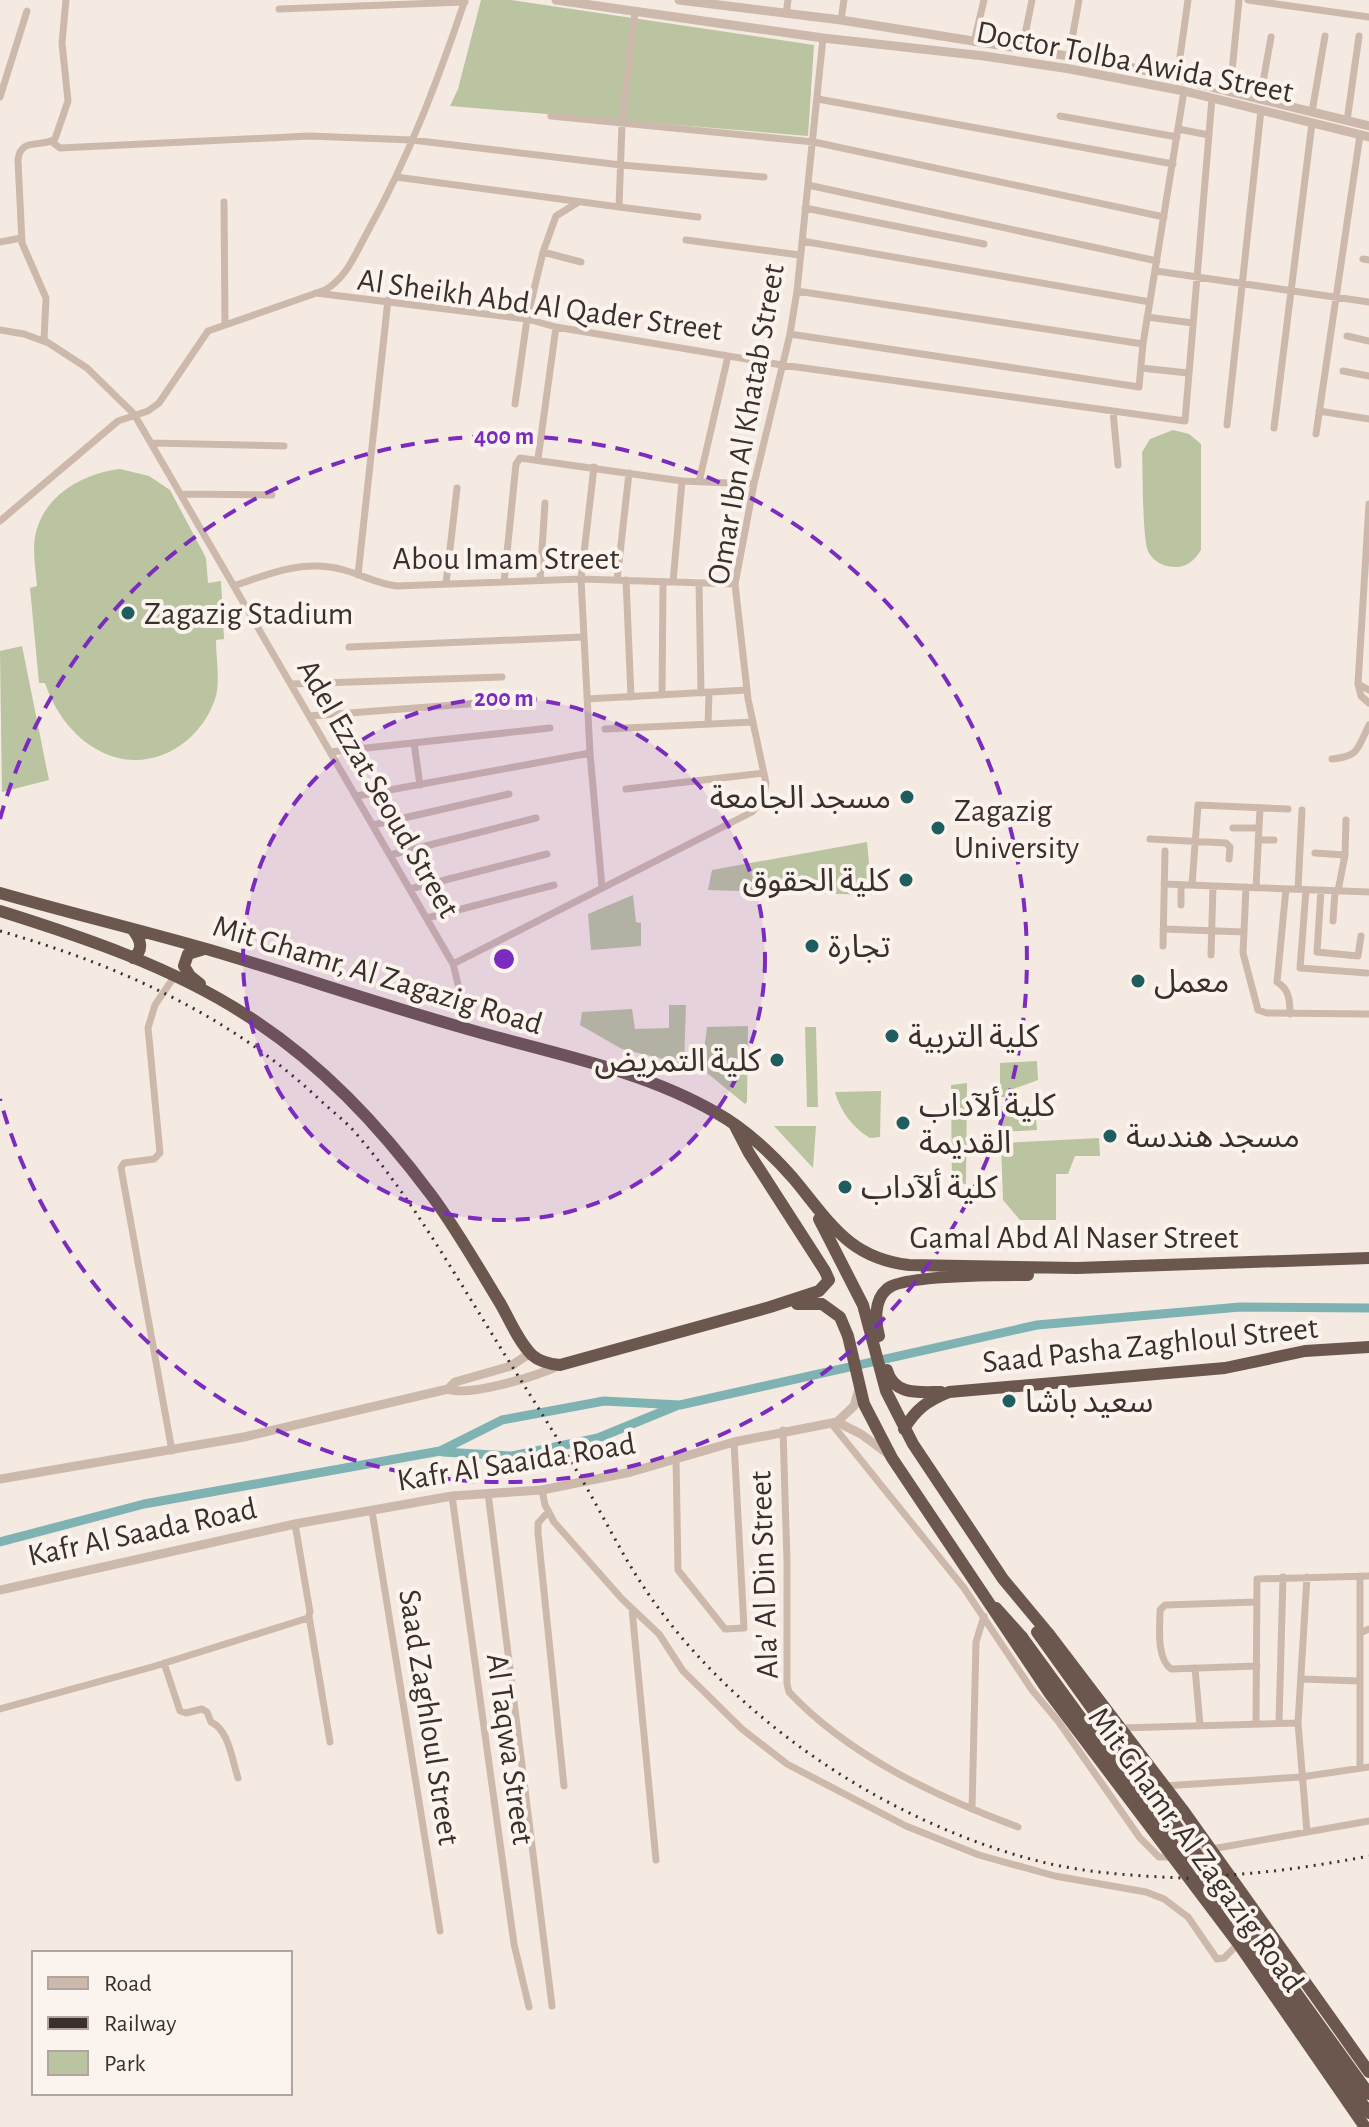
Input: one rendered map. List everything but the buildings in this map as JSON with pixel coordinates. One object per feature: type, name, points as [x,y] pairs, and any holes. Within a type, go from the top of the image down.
[{"type":"highway","name":"Mit Ghamr, Al Zagazig Road","points":[[0,893],[207,949],[462,1028],[658,1083],[716,1112],[767,1151],[806,1195],[857,1291],[874,1331],[889,1400],[904,1429],[1037,1632],[1369,2094]]},
{"type":"highway","name":"Mit Ghamr, Al Zagazig Road","points":[[0,911],[81,937],[219,999],[268,1030],[314,1065],[378,1128],[417,1176],[453,1227],[530,1353]]},
{"type":"highway","points":[[133,930],[140,948],[133,958]]},
{"type":"highway","points":[[207,949],[188,954],[184,966],[190,976],[219,999]]},
{"type":"highway","points":[[530,1353],[544,1362],[560,1365],[770,1307],[819,1291],[829,1280],[734,1124]]},
{"type":"highway","name":"Gamal Abd Al Naser Street","points":[[806,1195],[842,1238],[883,1260],[909,1265],[1048,1267],[1369,1258]]},
{"type":"highway","points":[[874,1331],[879,1301],[884,1291],[892,1285],[976,1276],[1032,1275],[1048,1267]]},
{"type":"highway","name":"Mit Ghamr, Al Zagazig Road","points":[[770,1307],[822,1304],[840,1317],[848,1336],[864,1404],[892,1458],[1050,1694],[1238,1944],[1365,2127]]},
{"type":"highway","name":"Saad Pasha Zaghloul Street","points":[[904,1429],[914,1413],[927,1401],[949,1392],[1225,1368],[1305,1351],[1369,1347]]},
{"type":"highway","points":[[887,1380],[910,1391],[949,1392]]},
{"type":"highway","name":"Mit Ghamr, Al Zagazig Road","points":[[1003,1579],[1039,1621],[1210,1849],[1369,2072]]},
{"type":"highway","name":"Mit Ghamr, Al Zagazig Road","points":[[987,1603],[1009,1620],[1022,1637],[1369,2113]]},
{"type":"street","points":[[52,142],[68,101],[62,43],[66,0]]},
{"type":"street","name":"Doctor Tolba Awida Street","points":[[556,0],[823,38],[984,56],[1113,77],[1260,105],[1365,136]]},
{"type":"street","name":"Doctor Tolba Awida Street","points":[[679,0],[841,20],[1069,56],[1177,78],[1230,92],[1260,105]]},
{"type":"street","points":[[786,14],[788,0]]},
{"type":"street","points":[[841,20],[844,0]]},
{"type":"street","points":[[974,42],[984,0]]},
{"type":"street","points":[[1022,49],[1032,0]]},
{"type":"street","points":[[1069,56],[1079,0]]},
{"type":"street","points":[[1177,78],[1188,0]]},
{"type":"street","points":[[1230,92],[1239,0]]},
{"type":"street","points":[[1248,0],[1369,17]]},
{"type":"street","points":[[0,521],[118,421],[148,411],[159,403],[208,331],[316,293],[330,287],[343,275],[396,177],[428,107],[465,1],[279,9]]},
{"type":"street","points":[[736,26],[738,8]]},
{"type":"street","points":[[0,97],[27,11]]},
{"type":"street","points":[[619,207],[622,124],[635,11]]},
{"type":"street","points":[[1274,428],[1325,36]]},
{"type":"street","points":[[1347,121],[1359,36]]},
{"type":"street","points":[[1227,425],[1260,105],[1271,37]]},
{"type":"street","name":"Omar Ibn Al Khatab Street","points":[[453,964],[757,810],[765,795],[764,773],[747,690],[735,584],[797,291],[823,38]]},
{"type":"street","points":[[790,334],[1139,387],[1147,317],[1184,91]]},
{"type":"street","points":[[1141,368],[1188,373],[1212,98]]},
{"type":"street","points":[[818,99],[1173,164]]},
{"type":"street","points":[[551,116],[814,142],[1164,217]]},
{"type":"street","points":[[1060,116],[1209,135]]},
{"type":"street","name":"Doctor Tolba Awida Street","points":[[1312,118],[1369,126]]},
{"type":"street","points":[[46,342],[43,336],[46,298],[21,238],[18,153],[25,146],[52,142],[60,148],[294,135],[412,140],[621,165],[764,177]]},
{"type":"street","points":[[1316,434],[1336,296],[1365,136]]},
{"type":"street","points":[[396,177],[698,217]]},
{"type":"street","points":[[808,185],[1157,261]]},
{"type":"street","points":[[224,202],[225,324]]},
{"type":"street","points":[[515,404],[527,319],[543,252],[556,216],[578,203]]},
{"type":"street","points":[[805,208],[984,244]]},
{"type":"street","points":[[0,242],[21,238]]},
{"type":"street","points":[[686,240],[800,255]]},
{"type":"street","points":[[802,241],[1150,302]]},
{"type":"street","points":[[543,252],[581,262]]},
{"type":"street","points":[[1156,271],[1369,302]]},
{"type":"street","points":[[797,291],[1143,344]]},
{"type":"street","name":"Al Sheikh Abd Al Qader Street","points":[[316,293],[353,300],[388,300],[527,319],[556,327],[782,365],[1185,421],[1188,373]]},
{"type":"street","points":[[358,575],[388,300]]},
{"type":"street","points":[[1147,317],[1193,323]]},
{"type":"street","points":[[538,459],[556,327]]},
{"type":"street","name":"Adel Ezzat Seoud Street","points":[[0,330],[46,342],[87,368],[134,414],[453,964],[461,996],[462,1028]]},
{"type":"street","points":[[1347,336],[1369,341]]},
{"type":"street","points":[[699,482],[728,356]]},
{"type":"street","points":[[1343,371],[1369,376]]},
{"type":"street","points":[[1113,411],[1118,465]]},
{"type":"street","points":[[1319,411],[1369,419]]},
{"type":"street","points":[[151,443],[284,446]]},
{"type":"street","points":[[504,582],[516,460],[520,458],[682,481],[754,484]]},
{"type":"street","points":[[594,467],[581,579],[590,753],[602,887]]},
{"type":"street","points":[[629,473],[622,580],[631,697]]},
{"type":"street","points":[[673,582],[682,481]]},
{"type":"street","points":[[446,584],[457,488]]},
{"type":"street","points":[[181,494],[272,495]]},
{"type":"street","points":[[540,580],[545,503]]},
{"type":"street","points":[[1369,504],[1358,684],[1361,696],[1369,703]]},
{"type":"street","name":"Abou Imam Street","points":[[234,586],[296,567],[327,566],[387,585],[581,579],[735,584]]},
{"type":"street","points":[[662,695],[663,582]]},
{"type":"street","points":[[699,583],[708,724]]},
{"type":"street","points":[[349,647],[583,637]]},
{"type":"street","points":[[291,684],[502,677]]},
{"type":"street","points":[[1358,684],[1369,690]]},
{"type":"street","points":[[587,699],[747,690]]},
{"type":"street","points":[[310,716],[534,699]]},
{"type":"street","points":[[605,729],[753,722]]},
{"type":"street","points":[[1332,759],[1355,754],[1369,725]]},
{"type":"street","points":[[330,752],[550,728]]},
{"type":"street","points":[[414,743],[420,785]]},
{"type":"street","points":[[357,796],[590,753]]},
{"type":"street","points":[[626,789],[764,773]]},
{"type":"street","points":[[373,825],[509,794]]},
{"type":"street","points":[[1192,885],[1198,805],[1288,809]]},
{"type":"street","points":[[1256,888],[1260,808]]},
{"type":"street","points":[[1302,810],[1300,968],[1367,973]]},
{"type":"street","points":[[390,855],[536,818]]},
{"type":"street","points":[[1333,921],[1336,891],[1345,855],[1346,820]]},
{"type":"street","points":[[1233,828],[1259,828]]},
{"type":"street","points":[[1150,839],[1227,844],[1229,859]]},
{"type":"street","points":[[1258,840],[1274,840]]},
{"type":"street","points":[[1163,946],[1165,851]]},
{"type":"street","points":[[1315,853],[1345,855]]},
{"type":"street","points":[[410,889],[547,854]]},
{"type":"street","points":[[1164,884],[1369,892]]},
{"type":"street","points":[[427,918],[554,885]]},
{"type":"street","points":[[1181,885],[1181,905]]},
{"type":"street","points":[[1211,955],[1213,886]]},
{"type":"street","points":[[1246,887],[1244,958],[1253,985],[1255,1005],[1263,1013],[1369,1014]]},
{"type":"street","points":[[1286,889],[1277,982],[1284,985],[1290,996],[1290,1014]]},
{"type":"street","points":[[1321,890],[1317,952],[1359,956],[1361,936]]},
{"type":"street","points":[[1163,929],[1244,932]]},
{"type":"street","points":[[172,1451],[121,1166],[157,1158],[160,1153],[148,1028],[155,1005],[174,977]]},
{"type":"street","points":[[448,1389],[455,1382],[511,1366],[530,1353]]},
{"type":"street","points":[[0,1479],[273,1431],[448,1389],[468,1391],[520,1380],[560,1365]]},
{"type":"street","points":[[834,1423],[854,1406],[859,1388]]},
{"type":"street","points":[[834,1423],[861,1434],[892,1458]]},
{"type":"street","points":[[834,1423],[984,1616],[1032,1690],[1058,1721],[1140,1838],[1159,1857],[1369,1821]]},
{"type":"street","name":"Kafr Al Saaida Road","points":[[295,1524],[452,1496],[542,1490],[608,1477],[783,1430],[834,1423]]},
{"type":"street","name":"Ala' Al Din Street","points":[[783,1430],[788,1688],[801,1703],[849,1743],[921,1785],[1018,1827]]},
{"type":"street","points":[[676,1458],[678,1570],[725,1629],[744,1628],[734,1442]]},
{"type":"street","points":[[542,1490],[548,1512],[562,1533],[659,1634],[687,1675],[742,1729],[792,1767],[906,1826],[979,1855],[1055,1876],[1156,1895],[1188,1917],[1217,1959],[1224,1958],[1238,1944]]},
{"type":"street","points":[[488,1493],[552,2006]]},
{"type":"street","name":"Al Taqwa Street","points":[[452,1496],[514,1944],[529,2007]]},
{"type":"street","name":"Saad Zaghloul Street","points":[[372,1511],[440,1931]]},
{"type":"street","points":[[548,1512],[537,1527],[564,1786]]},
{"type":"street","points":[[295,1524],[330,1742]]},
{"type":"street","name":"Kafr Al Saada Road","points":[[0,1590],[295,1524]]},
{"type":"street","points":[[1163,1786],[1301,1777],[1365,1768],[1359,1681],[1364,1576],[1257,1579],[1256,1723]]},
{"type":"street","points":[[1279,1722],[1283,1577]]},
{"type":"street","points":[[1307,1577],[1298,1723],[1307,1832]]},
{"type":"street","points":[[1256,1602],[1165,1605],[1160,1610],[1160,1631],[1163,1660],[1167,1667],[1257,1666]]},
{"type":"street","points":[[632,1609],[656,1860]]},
{"type":"street","points":[[0,1709],[164,1663],[309,1616]]},
{"type":"street","points":[[972,1809],[976,1642],[984,1616]]},
{"type":"street","points":[[1360,1633],[1369,1629]]},
{"type":"street","points":[[164,1663],[180,1711],[186,1713],[202,1709],[207,1712],[226,1740],[238,1778]]},
{"type":"street","points":[[1195,1668],[1200,1725]]},
{"type":"street","points":[[1301,1679],[1359,1681]]},
{"type":"street","points":[[1119,1728],[1298,1723]]},
{"type":"green space","points":[[481,0],[511,0],[814,45],[808,136],[450,106],[458,89]]},
{"type":"green space","points":[[1173,430],[1189,434],[1201,444],[1201,550],[1190,562],[1176,567],[1157,562],[1149,553],[1144,521],[1142,452],[1150,439]]},
{"type":"green space","name":"Zagazig Stadium","points":[[120,469],[149,476],[170,490],[206,558],[208,583],[221,581],[224,639],[216,640],[216,696],[209,714],[198,729],[169,752],[135,760],[98,750],[80,737],[53,703],[45,683],[39,683],[30,588],[37,586],[36,531],[51,504],[75,484]]},
{"type":"green space","points":[[22,646],[49,780],[2,792],[0,651]]},
{"type":"green space","points":[[867,842],[872,895],[708,890],[712,870]]},
{"type":"green space","points":[[633,895],[636,922],[641,923],[641,946],[591,950],[588,914]]},
{"type":"green space","points":[[669,1005],[686,1005],[684,1064],[622,1049],[580,1025],[582,1012],[632,1009],[635,1029],[669,1028]]},
{"type":"green space","points":[[748,1026],[745,1104],[707,1073],[704,1051],[707,1027]]},
{"type":"green space","points":[[805,1027],[816,1027],[818,1107],[807,1107]]},
{"type":"green space","points":[[1037,1061],[1038,1080],[1013,1089],[1008,1097],[1000,1097],[1000,1063]]},
{"type":"green space","points":[[967,1083],[966,1184],[952,1182],[951,1085]]},
{"type":"green space","points":[[881,1091],[880,1137],[870,1138],[848,1118],[835,1092]]},
{"type":"green space","points":[[1010,1105],[1017,1113],[1036,1118],[1037,1130],[1000,1132],[1000,1106]]},
{"type":"green space","points":[[774,1126],[816,1126],[813,1168]]},
{"type":"green space","points":[[1099,1138],[1100,1156],[1075,1156],[1068,1174],[1056,1174],[1056,1220],[1020,1220],[1003,1200],[1001,1143]]},
{"type":"waterway","points":[[0,1542],[144,1504],[440,1451],[502,1420],[604,1401],[680,1405],[1037,1325],[1240,1307],[1369,1308]]},
{"type":"waterway","points":[[443,1452],[512,1456],[598,1438],[676,1406]]},
{"type":"railway","points":[[0,931],[129,977],[210,1018],[285,1070],[350,1127],[377,1158],[440,1250],[567,1454],[645,1589],[681,1637],[723,1682],[769,1723],[819,1760],[872,1793],[928,1822],[985,1845],[1076,1869],[1194,1878],[1281,1870],[1369,1856]]},
{"type":"place","name":"Zagazig Stadium","points":[[128,613]]},
{"type":"place","name":"مسجد الجامعة","points":[[907,797]]},
{"type":"place","name":"Zagazig University","points":[[938,828]]},
{"type":"place","name":"كلية الحقوق","points":[[906,880]]},
{"type":"place","name":"تجارة","points":[[812,946]]},
{"type":"place","name":"معمل","points":[[1138,981]]},
{"type":"place","name":"كلية التربية","points":[[892,1036]]},
{"type":"place","name":"كلية التمريض","points":[[777,1060]]},
{"type":"place","name":"كلية ألآداب القديمة","points":[[903,1123]]},
{"type":"place","name":"مسجد هندسة","points":[[1110,1136]]},
{"type":"place","name":"كلية ألآداب","points":[[845,1187]]},
{"type":"place","name":"سعيد باشا","points":[[1009,1401]]}]
